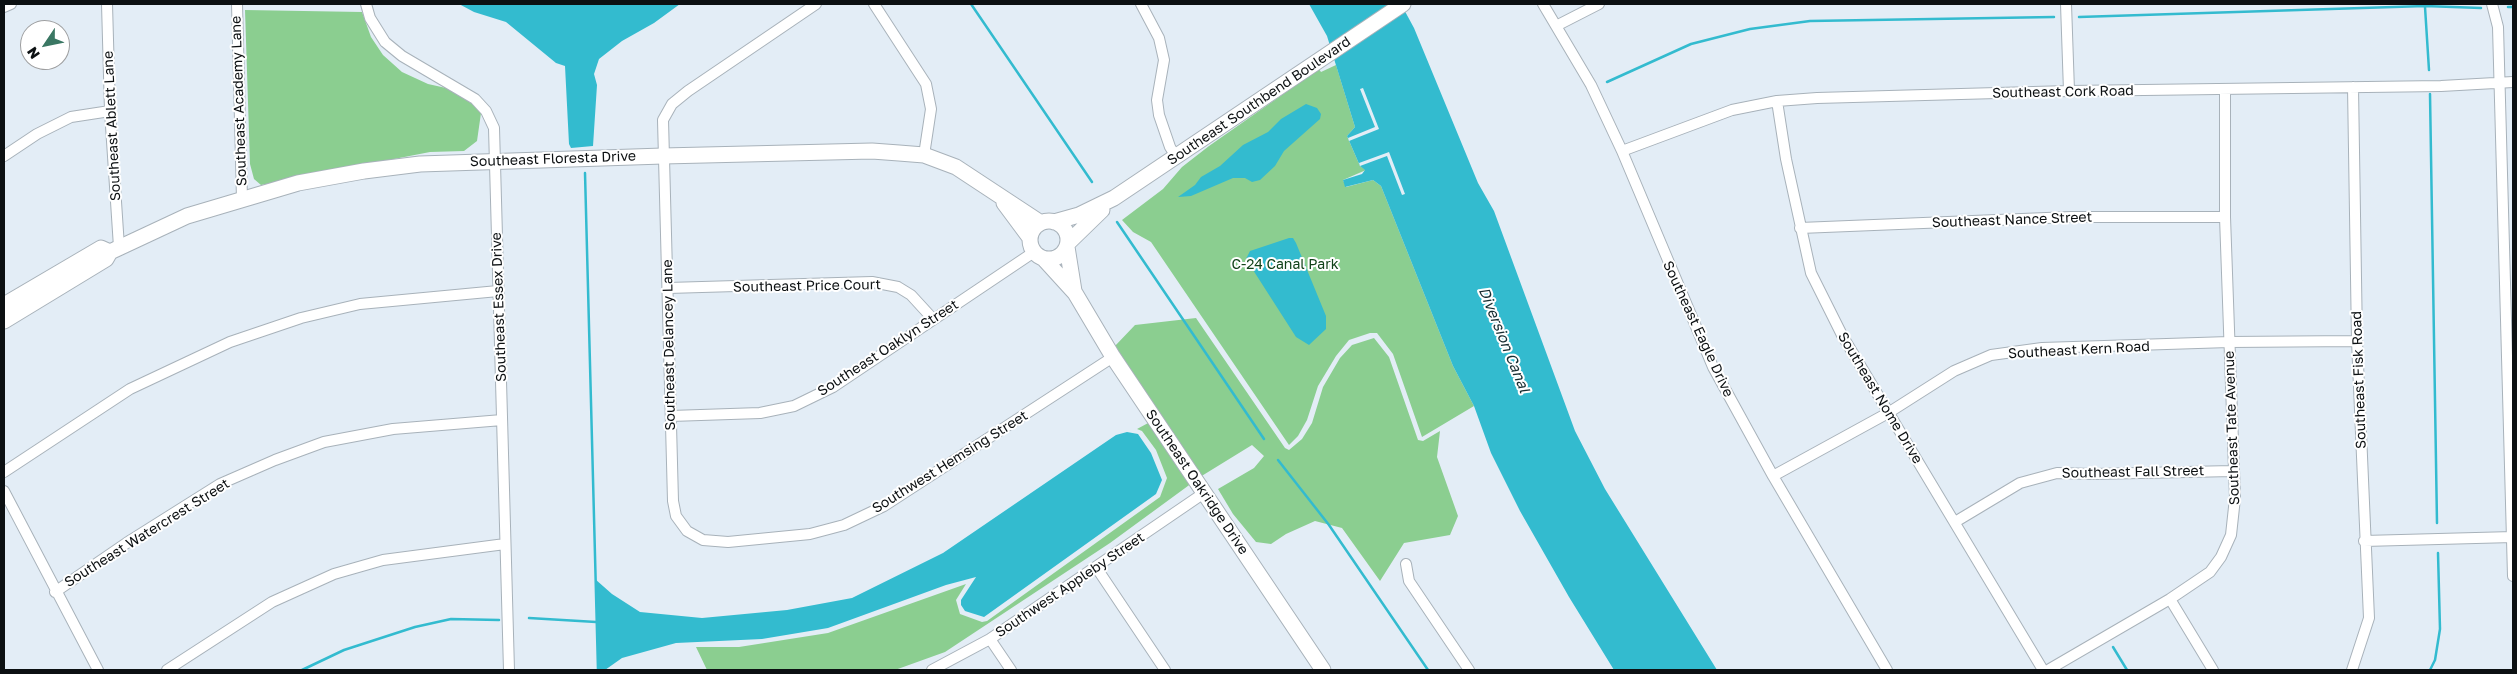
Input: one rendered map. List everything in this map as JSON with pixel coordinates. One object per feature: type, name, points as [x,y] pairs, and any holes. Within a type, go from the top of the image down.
[{"type":"street","points":[[4,8],[11,4]]},
{"type":"street","name":"Southeast Ablett Lane","points":[[107,4],[115,249]]},
{"type":"street","name":"Southeast Academy Lane","points":[[237,4],[242,198]]},
{"type":"street","name":"Southeast Essex Drive","points":[[366,4],[370,18],[385,42],[402,56],[475,99],[486,111],[494,128],[509,670]]},
{"type":"street","name":"Southeast Delancey Lane","points":[[687,531],[676,516],[673,501],[663,120],[672,104],[688,91],[816,4]]},
{"type":"street","points":[[874,4],[926,84],[931,108],[924,156]]},
{"type":"street","points":[[1141,4],[1159,38],[1164,60],[1157,100],[1159,115],[1176,157]]},
{"type":"street","name":"Southeast Southbend Boulevard","points":[[1048,222],[1079,215],[1114,198],[1403,4]]},
{"type":"street","name":"Southeast Eagle Drive","points":[[1543,4],[1591,85],[1622,151],[1713,366],[1774,476],[1887,670]]},
{"type":"street","points":[[1556,26],[1599,4]]},
{"type":"street","points":[[2066,4],[2069,91]]},
{"type":"street","points":[[2492,4],[2498,26],[2513,576]]},
{"type":"street","name":"Southeast Cork Road","points":[[1622,151],[1715,116],[1777,101],[1817,98],[2069,91],[2353,87],[2513,82]]},
{"type":"street","name":"Southeast Fisk Road","points":[[2352,670],[2369,618],[2364,540],[2357,341],[2353,87]]},
{"type":"street","name":"Southeast Tate Avenue","points":[[2048,670],[2170,599],[2210,572],[2221,557],[2231,535],[2235,516],[2225,217],[2225,89]]},
{"type":"street","name":"Southeast Nome Drive","points":[[1777,101],[1786,160],[1811,273],[1842,335],[2043,670]]},
{"type":"street","points":[[4,156],[37,134],[71,117],[110,111]]},
{"type":"street","name":"Southeast Floresta Drive","points":[[4,321],[106,260],[115,249],[187,216],[242,198],[298,183],[364,170],[420,164],[494,160],[872,151],[924,156],[956,167],[999,196],[1048,222]]},
{"type":"street","name":"Southeast Floresta Drive","points":[[999,196],[1036,250]]},
{"type":"street","name":"Southeast Southbend Boulevard","points":[[1068,245],[1114,198]]},
{"type":"street","name":"Southeast Nance Street","points":[[1800,228],[2071,217],[2225,217]]},
{"type":"street","points":[[1048,222],[1066,232],[1068,245],[1060,256],[1036,250],[1032,232],[1048,222]]},
{"type":"street","name":"Southeast Oakridge Drive","points":[[1068,245],[1075,293]]},
{"type":"street","name":"Southeast Floresta Drive","points":[[4,305],[102,248],[115,249]]},
{"type":"street","name":"Southeast Oakridge Drive","points":[[1036,250],[1075,293],[1113,357],[1324,670]]},
{"type":"street","name":"Southeast Oaklyn Street","points":[[671,416],[760,413],[794,406],[833,387],[1036,250]]},
{"type":"street","name":"Southeast Price Court","points":[[668,288],[872,282],[898,287],[911,295],[933,319]]},
{"type":"street","points":[[4,472],[130,389],[230,342],[301,318],[360,304],[498,292]]},
{"type":"street","name":"Southeast Kern Road","points":[[1774,476],[1888,413],[1954,371],[1991,355],[2042,348],[2229,342],[2357,341]]},
{"type":"street","name":"Southwest Hemsing Street","points":[[687,531],[702,540],[728,542],[810,534],[844,525],[884,506],[1113,357]]},
{"type":"street","name":"Southeast Watercrest Street","points":[[55,592],[131,540],[220,484],[275,460],[324,442],[394,429],[502,420]]},
{"type":"street","name":"Southeast Fall Street","points":[[1955,522],[2020,483],[2057,472],[2093,474],[2233,471]]},
{"type":"street","points":[[4,491],[55,592],[98,670]]},
{"type":"street","name":"Southwest Appleby Street","points":[[932,670],[990,639],[1204,492]]},
{"type":"street","points":[[2364,540],[2513,538]]},
{"type":"street","points":[[166,670],[272,602],[334,574],[383,560],[505,544]]},
{"type":"street","points":[[1406,564],[1409,581],[1469,670]]},
{"type":"street","points":[[1096,567],[1165,670]]},
{"type":"street","points":[[2170,599],[2213,670]]},
{"type":"street","points":[[990,639],[1010,670]]},
{"type":"green space","points":[[245,10],[362,12],[371,37],[383,55],[402,72],[428,84],[446,88],[471,103],[481,113],[477,141],[464,151],[430,152],[261,185],[254,179],[250,164]]},
{"type":"green space","name":"C-24 Canal Park","points":[[1336,65],[1355,127],[1347,136],[1360,166],[1366,170],[1343,180],[1346,187],[1373,180],[1381,186],[1453,366],[1474,406],[1422,437],[1393,354],[1377,333],[1370,333],[1349,340],[1336,356],[1318,386],[1307,420],[1298,436],[1289,445],[1151,242],[1133,232],[1122,220],[1163,189],[1182,167],[1209,146],[1319,69],[1321,72]]},
{"type":"green space","points":[[1196,318],[1285,448],[1289,450],[1302,439],[1312,423],[1323,387],[1340,358],[1352,345],[1374,338],[1389,357],[1418,440],[1423,441],[1440,431],[1437,457],[1458,516],[1450,535],[1404,543],[1380,581],[1342,528],[1315,521],[1286,534],[1271,544],[1256,542],[1233,514],[1218,489],[1254,468],[1264,456],[1252,445],[1200,477],[1115,346],[1135,325]]},
{"type":"green space","points":[[1150,422],[1192,483],[1110,543],[945,652],[895,670],[707,670],[696,647],[739,647],[828,633],[966,584],[956,600],[960,614],[982,622],[987,621],[1160,497],[1167,478],[1156,450],[1142,431],[1137,429]]},
{"type":"water","points":[[459,4],[680,4],[654,23],[622,41],[599,59],[594,74],[597,85],[593,146],[571,148],[569,144],[565,66],[556,63],[506,22],[474,12]]},
{"type":"water","name":"Diversion Canal","points":[[1309,4],[1401,4],[1414,28],[1478,183],[1494,211],[1575,431],[1605,489],[1717,670],[1614,670],[1569,597],[1520,511],[1491,453],[1474,406],[1453,366],[1381,186],[1373,180],[1345,187],[1343,180],[1362,174],[1365,170],[1360,166],[1347,136],[1355,127],[1327,36]]},
{"type":"water","points":[[1306,104],[1317,108],[1321,114],[1320,119],[1284,151],[1275,166],[1260,180],[1252,182],[1245,178],[1233,178],[1191,196],[1178,197],[1195,185],[1201,177],[1220,166],[1243,145],[1268,132],[1281,119]]},
{"type":"water","points":[[1293,238],[1296,243],[1326,316],[1326,329],[1309,345],[1296,337],[1246,259],[1250,251]]},
{"type":"water","points":[[1127,432],[1138,434],[1151,453],[1162,480],[1156,494],[984,617],[965,611],[961,605],[961,600],[976,577],[946,585],[828,628],[762,639],[676,643],[622,658],[605,670],[598,670],[595,579],[612,594],[640,612],[702,618],[787,610],[852,598],[943,553],[1116,435]]},
{"type":"pier","points":[[1363,88],[1379,129],[1349,141],[1348,138],[1375,127],[1360,89]]},
{"type":"pier","points":[[1389,152],[1405,194],[1402,195],[1387,156],[1360,166],[1359,163]]},
{"type":"waterway","points":[[971,4],[1092,182]]},
{"type":"waterway","points":[[2079,17],[2425,6],[2481,8]]},
{"type":"waterway","points":[[2425,7],[2429,70]]},
{"type":"waterway","points":[[2508,7],[2513,7]]},
{"type":"waterway","points":[[1607,82],[1691,44],[1750,29],[1810,21],[2054,17]]},
{"type":"waterway","points":[[2430,94],[2437,523]]},
{"type":"waterway","points":[[585,173],[598,670]]},
{"type":"waterway","points":[[1117,222],[1264,439]]},
{"type":"waterway","points":[[1278,460],[1329,525],[1428,670]]},
{"type":"waterway","points":[[2430,670],[2435,660],[2440,629],[2438,553]]},
{"type":"waterway","points":[[529,618],[596,622]]},
{"type":"waterway","points":[[302,670],[344,650],[415,627],[451,619],[499,620]]},
{"type":"waterway","points":[[2113,647],[2127,670]]}]
